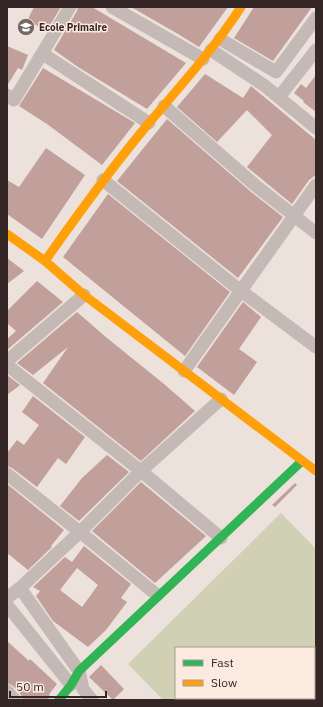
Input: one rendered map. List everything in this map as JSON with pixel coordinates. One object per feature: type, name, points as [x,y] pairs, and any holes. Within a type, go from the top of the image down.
[{"type":"street","points":[[7,95],[14,100],[70,7]]},
{"type":"street","points":[[112,7],[207,55],[279,97],[316,128]]},
{"type":"street","points":[[44,261],[103,180],[220,39],[241,7]]},
{"type":"street","points":[[279,97],[276,72],[316,18]]},
{"type":"street","points":[[220,39],[276,72]]},
{"type":"street","points":[[279,97],[316,50]]},
{"type":"street","points":[[42,54],[149,124]]},
{"type":"street","points":[[164,106],[255,185],[316,233]]},
{"type":"street","points":[[103,180],[241,291],[316,347]]},
{"type":"street","points":[[184,371],[316,185]]},
{"type":"street","points":[[7,234],[44,261],[84,295],[316,471]]},
{"type":"street","points":[[7,361],[84,295]]},
{"type":"street","points":[[7,364],[141,471],[221,538]]},
{"type":"street","points":[[7,598],[20,588],[80,532],[141,471],[221,399]]},
{"type":"street","points":[[59,700],[71,685],[79,671],[157,595],[221,538],[302,461]]},
{"type":"street","points":[[7,474],[157,595]]},
{"type":"street","points":[[20,588],[79,671],[83,689],[92,700]]},
{"type":"street","points":[[7,605],[71,685]]},
{"type":"street","points":[[7,691],[15,700]]},
{"type":"green space","points":[[281,513],[316,549],[316,659],[315,647],[175,647],[175,699],[275,699],[274,700],[163,700],[128,664]]},
{"type":"building","points":[[34,7],[61,7],[47,30],[27,21]]},
{"type":"building","points":[[78,7],[92,7],[186,63],[147,109],[78,67],[54,50]]},
{"type":"building","points":[[131,7],[228,7],[199,47]]},
{"type":"building","points":[[254,7],[312,7],[273,61],[234,38]]},
{"type":"building","points":[[7,46],[28,55],[22,70],[18,68],[7,86]]},
{"type":"building","points":[[43,68],[135,123],[102,165],[47,124],[19,106]]},
{"type":"building","points":[[205,74],[243,98],[251,86],[316,140],[316,175],[309,180],[292,204],[247,167],[272,135],[247,110],[217,142],[177,107]]},
{"type":"building","points":[[316,75],[316,112],[294,93],[301,84],[306,88]]},
{"type":"building","points":[[167,119],[250,191],[283,217],[238,278],[117,181]]},
{"type":"building","points":[[46,148],[85,175],[42,239],[7,214],[7,180],[19,187]]},
{"type":"building","points":[[108,194],[230,292],[185,356],[63,257]]},
{"type":"building","points":[[7,258],[24,271],[7,284]]},
{"type":"building","points":[[37,281],[63,302],[7,350],[7,339],[16,331],[7,323],[7,311]]},
{"type":"building","points":[[243,302],[261,317],[239,349],[257,362],[234,395],[197,367]]},
{"type":"building","points":[[77,312],[195,411],[141,461],[43,383],[68,347],[33,375],[17,363]]},
{"type":"building","points":[[7,375],[20,385],[7,395]]},
{"type":"building","points":[[33,396],[85,437],[66,464],[58,458],[37,487],[12,468],[7,466],[7,453],[17,440],[24,445],[39,425],[22,412]]},
{"type":"building","points":[[107,455],[129,472],[79,521],[60,506],[82,478]]},
{"type":"building","points":[[141,482],[206,536],[155,583],[92,531]]},
{"type":"building","points":[[295,483],[297,485],[275,507],[272,505]]},
{"type":"building","points":[[7,484],[64,530],[51,546],[52,547],[28,570],[7,553]]},
{"type":"building","points":[[84,546],[131,584],[121,598],[127,602],[106,630],[88,647],[53,621],[36,596],[40,591],[33,587],[65,557],[72,562]],"holes":[[[77,568],[98,585],[82,607],[60,590]]]},
{"type":"building","points":[[7,641],[29,661],[30,659],[57,684],[50,693],[48,700],[23,700],[21,695],[13,686],[7,683]]},
{"type":"building","points":[[101,665],[124,689],[113,700],[89,677]]},
{"type":"traffic: fast","points":[[59,700],[71,685],[79,671],[302,461]]},
{"type":"traffic: slow","points":[[45,261],[135,140],[185,81],[241,7]]},
{"type":"traffic: slow","points":[[7,234],[45,261],[84,295],[316,471]]},
{"type":"place","name":"Ecole Primaire","points":[[26,27]]}]
